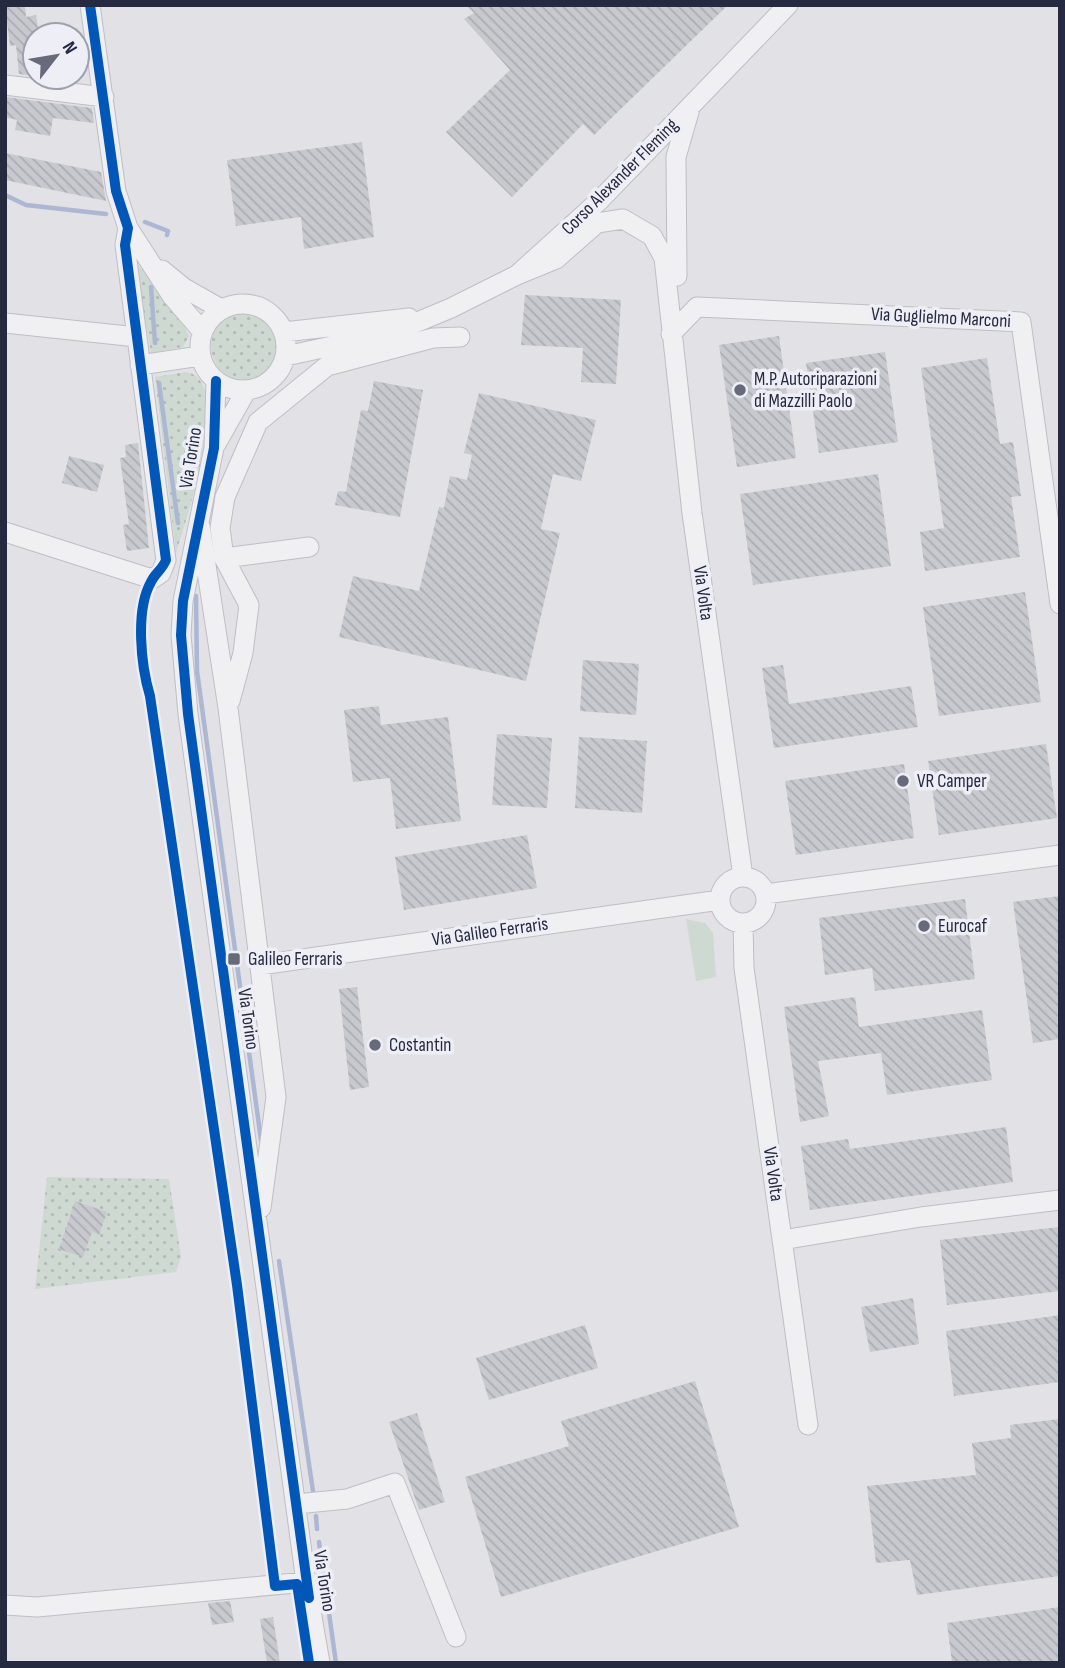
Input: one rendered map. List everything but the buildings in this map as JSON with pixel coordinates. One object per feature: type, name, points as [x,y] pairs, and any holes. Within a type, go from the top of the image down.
[{"type":"street","name":"Corso Alexander Fleming","points":[[286,356],[391,334],[517,275],[600,200],[788,5]]},
{"type":"street","points":[[90,6],[116,191],[128,228],[172,296],[202,331]]},
{"type":"street","points":[[5,85],[104,97]]},
{"type":"street","name":"Via Volta","points":[[669,307],[677,286],[676,157],[691,106]]},
{"type":"street","name":"Via Volta","points":[[517,275],[556,259],[597,223],[623,219],[652,236],[664,258],[671,334],[743,877]]},
{"type":"street","points":[[5,532],[152,579],[161,573],[166,560],[125,246],[128,228]]},
{"type":"street","points":[[146,255],[184,288],[221,309]]},
{"type":"street","points":[[242,303],[263,308],[272,314],[284,332],[286,356],[272,380],[246,391],[225,387],[216,381],[200,355],[202,331],[210,318],[221,309],[242,303]]},
{"type":"street","name":"Via Guglielmo Marconi","points":[[671,334],[697,307],[1021,322],[1060,604]]},
{"type":"street","name":"Corso Alexander Fleming","points":[[284,332],[428,317]]},
{"type":"street","points":[[5,323],[136,337]]},
{"type":"street","points":[[228,708],[243,653],[249,605],[224,558],[220,528],[225,497],[258,422],[327,366],[433,338],[460,337]]},
{"type":"street","points":[[140,365],[200,355]]},
{"type":"street","name":"Via Torino","points":[[216,381],[214,448],[188,565],[181,635],[188,714],[306,1583],[320,1663]]},
{"type":"street","name":"Via Torino","points":[[214,448],[246,391]]},
{"type":"street","points":[[198,514],[228,708],[276,1097],[258,1226]]},
{"type":"street","points":[[224,558],[309,548]]},
{"type":"street","points":[[765,894],[1060,855]]},
{"type":"street","points":[[743,877],[759,884],[765,894],[766,904],[760,917],[743,923],[727,916],[720,900],[726,884],[743,877]]},
{"type":"street","name":"Via Galileo Ferraris","points":[[260,965],[720,900]]},
{"type":"street","name":"Via Volta","points":[[743,923],[744,968],[808,1425]]},
{"type":"street","points":[[782,1240],[921,1217],[1060,1200]]},
{"type":"street","points":[[296,1504],[347,1499],[395,1483],[456,1637]]},
{"type":"street","points":[[5,1605],[37,1607],[306,1583]]},
{"type":"shaded area","points":[[135,261],[179,315],[189,336],[183,347],[151,353]]},
{"type":"shaded area","points":[[246,311],[271,321],[281,346],[271,371],[246,381],[221,371],[211,346],[221,321]]},
{"type":"shaded area","points":[[186,372],[200,381],[207,399],[207,424],[196,484],[176,553],[155,377]]},
{"type":"shaded area","points":[[686,919],[705,923],[713,933],[716,977],[696,981]]},
{"type":"shaded area","points":[[47,1177],[169,1179],[181,1257],[176,1272],[35,1289]]},
{"type":"waterway","points":[[5,195],[26,205],[106,214]]},
{"type":"waterway","points":[[145,222],[168,231],[167,235]]},
{"type":"waterway","points":[[151,287],[155,343]]},
{"type":"waterway","points":[[159,383],[178,523]]},
{"type":"waterway","points":[[196,596],[197,671],[261,1140]]},
{"type":"waterway","points":[[279,1261],[313,1491]]},
{"type":"waterway","points":[[316,1516],[317,1529]]},
{"type":"waterway","points":[[319,1542],[336,1663]]},
{"type":"cycle path","points":[[90,5],[116,191],[128,228],[125,245],[166,560],[151,582],[143,607],[141,638],[144,669],[237,1285],[275,1586],[297,1584],[309,1663]]},
{"type":"cycle path","points":[[216,381],[214,448],[183,601],[181,635],[188,714],[309,1598]]},
{"type":"place","name":"M.P. Autoriparazioni di Mazzilli Paolo","points":[[740,390]]},
{"type":"place","name":"VR Camper","points":[[903,781]]},
{"type":"place","name":"Eurocaf","points":[[924,926]]},
{"type":"place","name":"Galileo Ferraris","points":[[234,959]]},
{"type":"place","name":"Costantin","points":[[375,1045]]}]
